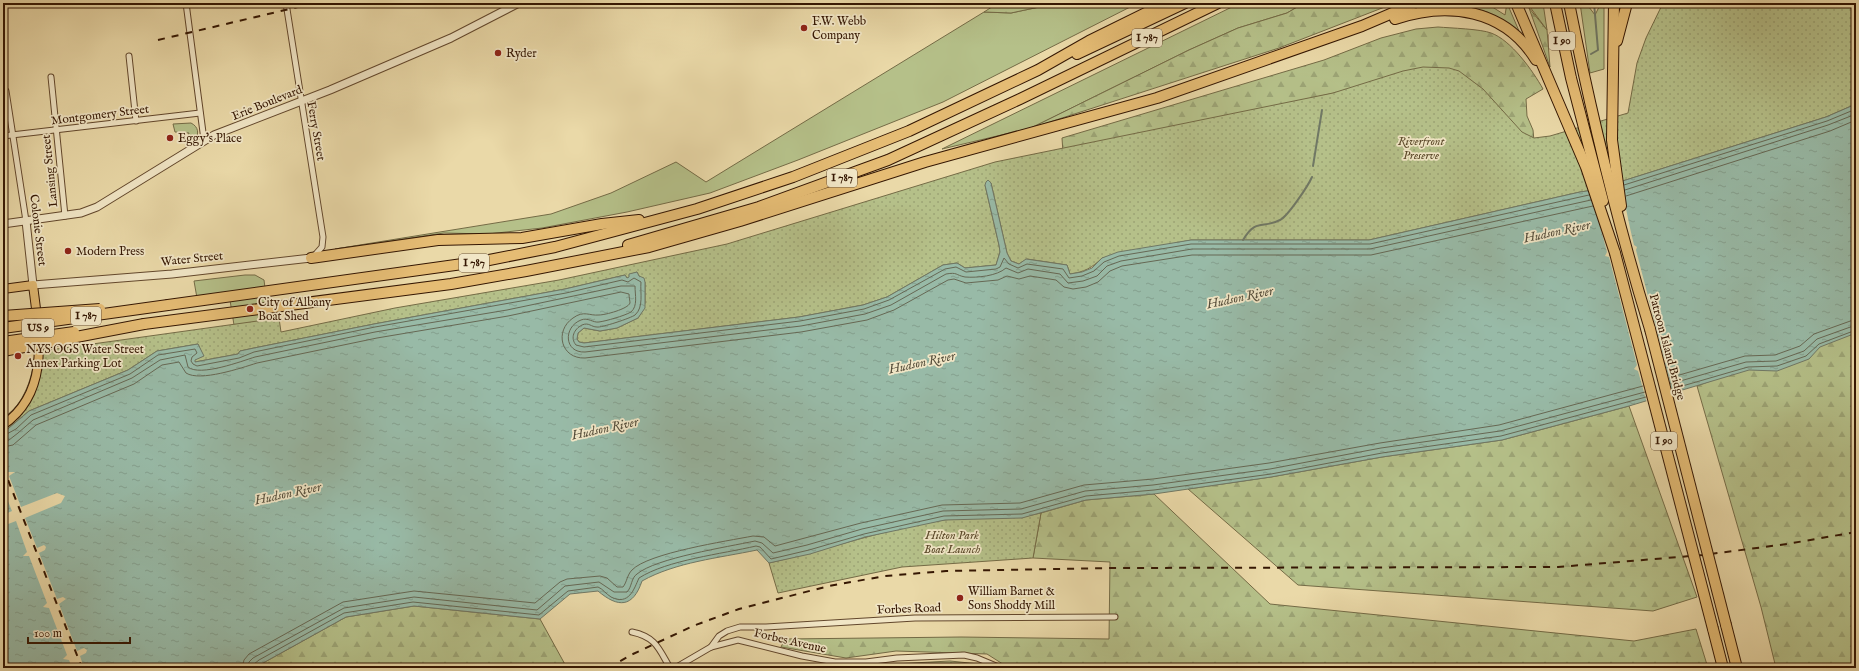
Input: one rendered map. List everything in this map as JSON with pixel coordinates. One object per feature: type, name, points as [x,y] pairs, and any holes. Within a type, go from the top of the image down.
[{"type":"highway","points":[[1038,70],[1089,41],[1166,3]]},
{"type":"highway","name":"I 787","points":[[3,328],[450,267],[555,247],[671,217],[745,194],[846,157],[926,123],[1038,70],[1093,48],[1185,3]]},
{"type":"highway","name":"I 787","points":[[3,342],[275,308],[481,279],[598,256],[633,244],[765,205],[888,160],[1008,105],[1218,3]]},
{"type":"highway","points":[[598,256],[634,251],[672,241],[925,162],[1120,109],[1230,73],[1386,17],[1416,3]]},
{"type":"highway","points":[[1516,3],[1586,167],[1615,253]]},
{"type":"highway","name":"I 90","points":[[1555,3],[1571,78],[1615,253],[1723,668]]},
{"type":"highway","name":"Patroon Island Bridge","points":[[1570,3],[1584,74],[1609,182],[1650,329],[1737,668]]},
{"type":"highway","points":[[1614,3],[1612,129],[1615,171],[1622,208],[1640,278],[1650,329]]},
{"type":"highway","points":[[1613,69],[1618,34],[1627,3]]},
{"type":"highway","points":[[1322,40],[1363,31],[1425,11],[1462,11],[1489,19],[1514,34],[1534,57],[1550,84]]},
{"type":"highway","points":[[311,258],[438,240],[522,238],[602,224],[671,217]]},
{"type":"highway","points":[[3,316],[54,311],[168,305]]},
{"type":"highway","points":[[3,351],[144,324]]},
{"type":"main road","name":"Water Street","points":[[3,289],[33,285]]},
{"type":"main road","name":"Colonie Street","points":[[3,425],[24,403],[32,388],[37,372],[40,352],[33,285]]},
{"type":"street","points":[[186,3],[204,140]]},
{"type":"street","name":"Ferry Street","points":[[286,3],[324,243],[311,258]]},
{"type":"street","name":"Erie Boulevard","points":[[3,224],[65,216],[97,207],[204,140],[450,38],[519,3]]},
{"type":"street","points":[[3,51],[4,64]]},
{"type":"street","points":[[129,56],[136,121]]},
{"type":"street","name":"Lansing Street","points":[[51,77],[65,216]]},
{"type":"street","name":"Colonie Street","points":[[6,91],[26,221],[33,285]]},
{"type":"street","name":"Montgomery Street","points":[[3,136],[200,112]]},
{"type":"street","name":"Water Street","points":[[33,285],[172,274],[311,258]]},
{"type":"street","name":"Forbes Road","points":[[711,647],[719,636],[727,631],[740,627],[766,627],[915,618],[1115,617]]},
{"type":"street","points":[[632,632],[652,639],[670,668]]},
{"type":"street","name":"Forbes Avenue","points":[[675,668],[711,647],[738,640],[802,656],[835,662],[866,662],[897,658],[964,655],[977,658],[1001,668]]},
{"type":"street","points":[[852,668],[866,662]]},
{"type":"green space","points":[[998,3],[1058,3],[1011,13],[984,12]]},
{"type":"green space","points":[[1058,3],[1138,3],[943,102],[798,160],[710,193],[627,212],[542,228],[488,234],[444,233],[335,249],[551,214],[611,193],[676,162],[706,182],[984,12],[1011,13]]},
{"type":"green space","points":[[1240,3],[1304,3],[1287,13],[1238,28],[1189,50],[1031,128],[942,149]]},
{"type":"green space","points":[[1304,3],[1395,3],[1279,48],[1031,128],[1189,50],[1238,28],[1287,13]]},
{"type":"green space","points":[[1450,3],[1486,3],[1505,15],[1507,3],[1519,31],[1487,12]]},
{"type":"green space","points":[[1527,3],[1543,3],[1547,30]]},
{"type":"green space","points":[[1580,3],[1586,3],[1595,15],[1601,3],[1604,3],[1604,69],[1590,73]]},
{"type":"green space","name":"Riverfront Preserve","points":[[1663,3],[1856,3],[1856,104],[1826,117],[1594,190],[1369,240],[1191,240],[1102,258],[1088,269],[1070,274],[1067,265],[1027,259],[1019,264],[1011,261],[1007,253],[991,183],[985,185],[1000,252],[996,265],[965,268],[957,263],[943,265],[887,297],[863,305],[799,317],[584,343],[579,342],[577,339],[578,333],[584,328],[600,331],[617,328],[638,318],[645,303],[645,282],[637,272],[629,275],[630,277],[627,278],[625,275],[565,289],[374,324],[254,348],[240,351],[238,354],[195,362],[194,360],[203,356],[198,344],[157,351],[128,370],[29,411],[3,433],[3,418],[17,405],[30,380],[35,352],[279,318],[281,332],[395,308],[559,280],[727,244],[995,162],[1333,93],[1403,71],[1423,67],[1449,68],[1459,71],[1483,89],[1522,132],[1534,138],[1550,136],[1628,113],[1637,63],[1646,38]]},
{"type":"green space","points":[[1529,8],[1547,30],[1550,67]]},
{"type":"green space","points":[[1438,27],[1491,33],[1506,42],[1521,57],[1543,89],[1526,99],[1527,116],[1533,130],[1534,141],[1384,82],[1063,153],[1062,138],[1324,60],[1381,38],[1416,29]]},
{"type":"green space","points":[[191,123],[196,126],[198,131],[197,135],[195,140],[186,142],[189,133],[175,132],[173,124]]},
{"type":"green space","name":"City of Albany Boat Shed","points":[[255,275],[264,280],[269,320],[234,325],[229,294],[197,298],[194,281]]},
{"type":"green space","points":[[1856,327],[1856,668],[1776,668],[1761,607],[1697,386]]},
{"type":"green space","points":[[1629,406],[1697,597],[1653,611],[1298,585],[1188,489],[1271,477],[1382,457],[1502,440]]},
{"type":"green space","points":[[1154,494],[1270,604],[1634,641],[1696,629],[1708,668],[1009,668],[987,654],[896,651],[846,658],[781,647],[785,639],[961,637],[1109,639],[1110,562],[1033,558],[1041,513],[1086,500]]},
{"type":"green space","name":"Hilton Park Boat Launch","points":[[1041,513],[1033,558],[902,567],[778,593],[769,563],[922,524],[944,520],[1004,518],[1029,516]]},
{"type":"green space","points":[[414,606],[540,619],[567,668],[254,668],[346,617]]},
{"type":"green space","points":[[950,661],[979,664],[989,668],[896,668],[894,664]]},
{"type":"water","name":"Hudson River","points":[[1856,104],[1856,333],[1820,347],[1809,359],[1777,371],[1749,370],[1629,406],[1502,440],[1382,457],[1271,477],[1154,494],[1086,500],[1022,518],[945,520],[865,537],[810,554],[769,563],[757,550],[713,558],[669,569],[642,581],[638,590],[629,601],[618,602],[605,597],[598,591],[570,594],[540,619],[414,606],[346,617],[254,668],[3,668],[3,433],[29,411],[128,370],[157,351],[198,344],[204,356],[195,360],[195,362],[238,354],[240,351],[254,348],[374,324],[565,289],[625,275],[627,278],[629,277],[629,274],[637,272],[639,276],[644,278],[645,282],[645,308],[638,318],[617,328],[600,331],[584,328],[578,333],[577,339],[579,342],[584,343],[799,317],[863,305],[887,297],[943,265],[957,263],[965,268],[996,265],[1000,252],[985,185],[988,180],[991,183],[1007,253],[1011,261],[1019,264],[1026,259],[1067,265],[1070,274],[1082,272],[1092,268],[1102,258],[1118,252],[1191,240],[1369,240],[1594,190],[1826,117]]},
{"type":"pier","points":[[1620,180],[1634,245],[1637,247],[1636,250],[1664,358],[1667,360],[1665,364],[1673,395],[1647,403],[1638,371],[1634,369],[1637,365],[1609,257],[1605,256],[1607,252],[1598,218],[1594,189]]},
{"type":"pier","points":[[3,458],[8,472],[15,472],[9,476],[21,507],[57,493],[65,496],[61,503],[25,518],[37,548],[44,545],[46,547],[45,550],[39,553],[57,599],[63,597],[66,599],[59,604],[77,651],[84,648],[87,650],[86,653],[80,656],[84,668],[72,668],[69,660],[63,659],[67,655],[49,608],[43,607],[47,603],[29,556],[23,556],[27,552],[16,521],[3,526],[3,515],[12,511],[3,489]]},
{"type":"waterway","points":[[1591,54],[1598,50],[1594,3]]},
{"type":"waterway","points":[[1313,166],[1322,110]]},
{"type":"waterway","points":[[1243,240],[1256,226],[1274,223],[1284,217],[1298,200],[1312,177]]},
{"type":"railway","points":[[158,40],[315,3]]},
{"type":"railway","points":[[3,467],[82,668]]},
{"type":"railway","points":[[608,668],[633,654],[693,626],[739,609],[829,586],[885,576],[946,571],[1115,568],[1558,567],[1703,555],[1787,544],[1856,532]]},
{"type":"place","name":"F.W. Webb Company","points":[[804,28]]},
{"type":"place","name":"Ryder","points":[[498,53]]},
{"type":"place","name":"Eggy's Place","points":[[170,138]]},
{"type":"place","name":"Modern Press","points":[[68,251]]},
{"type":"place","name":"City of Albany Boat Shed","points":[[250,309]]},
{"type":"place","name":"NYS OGS Water Street Annex Parking Lot","points":[[18,356]]},
{"type":"place","name":"William Barnet & Sons Shoddy Mill","points":[[960,598]]}]
